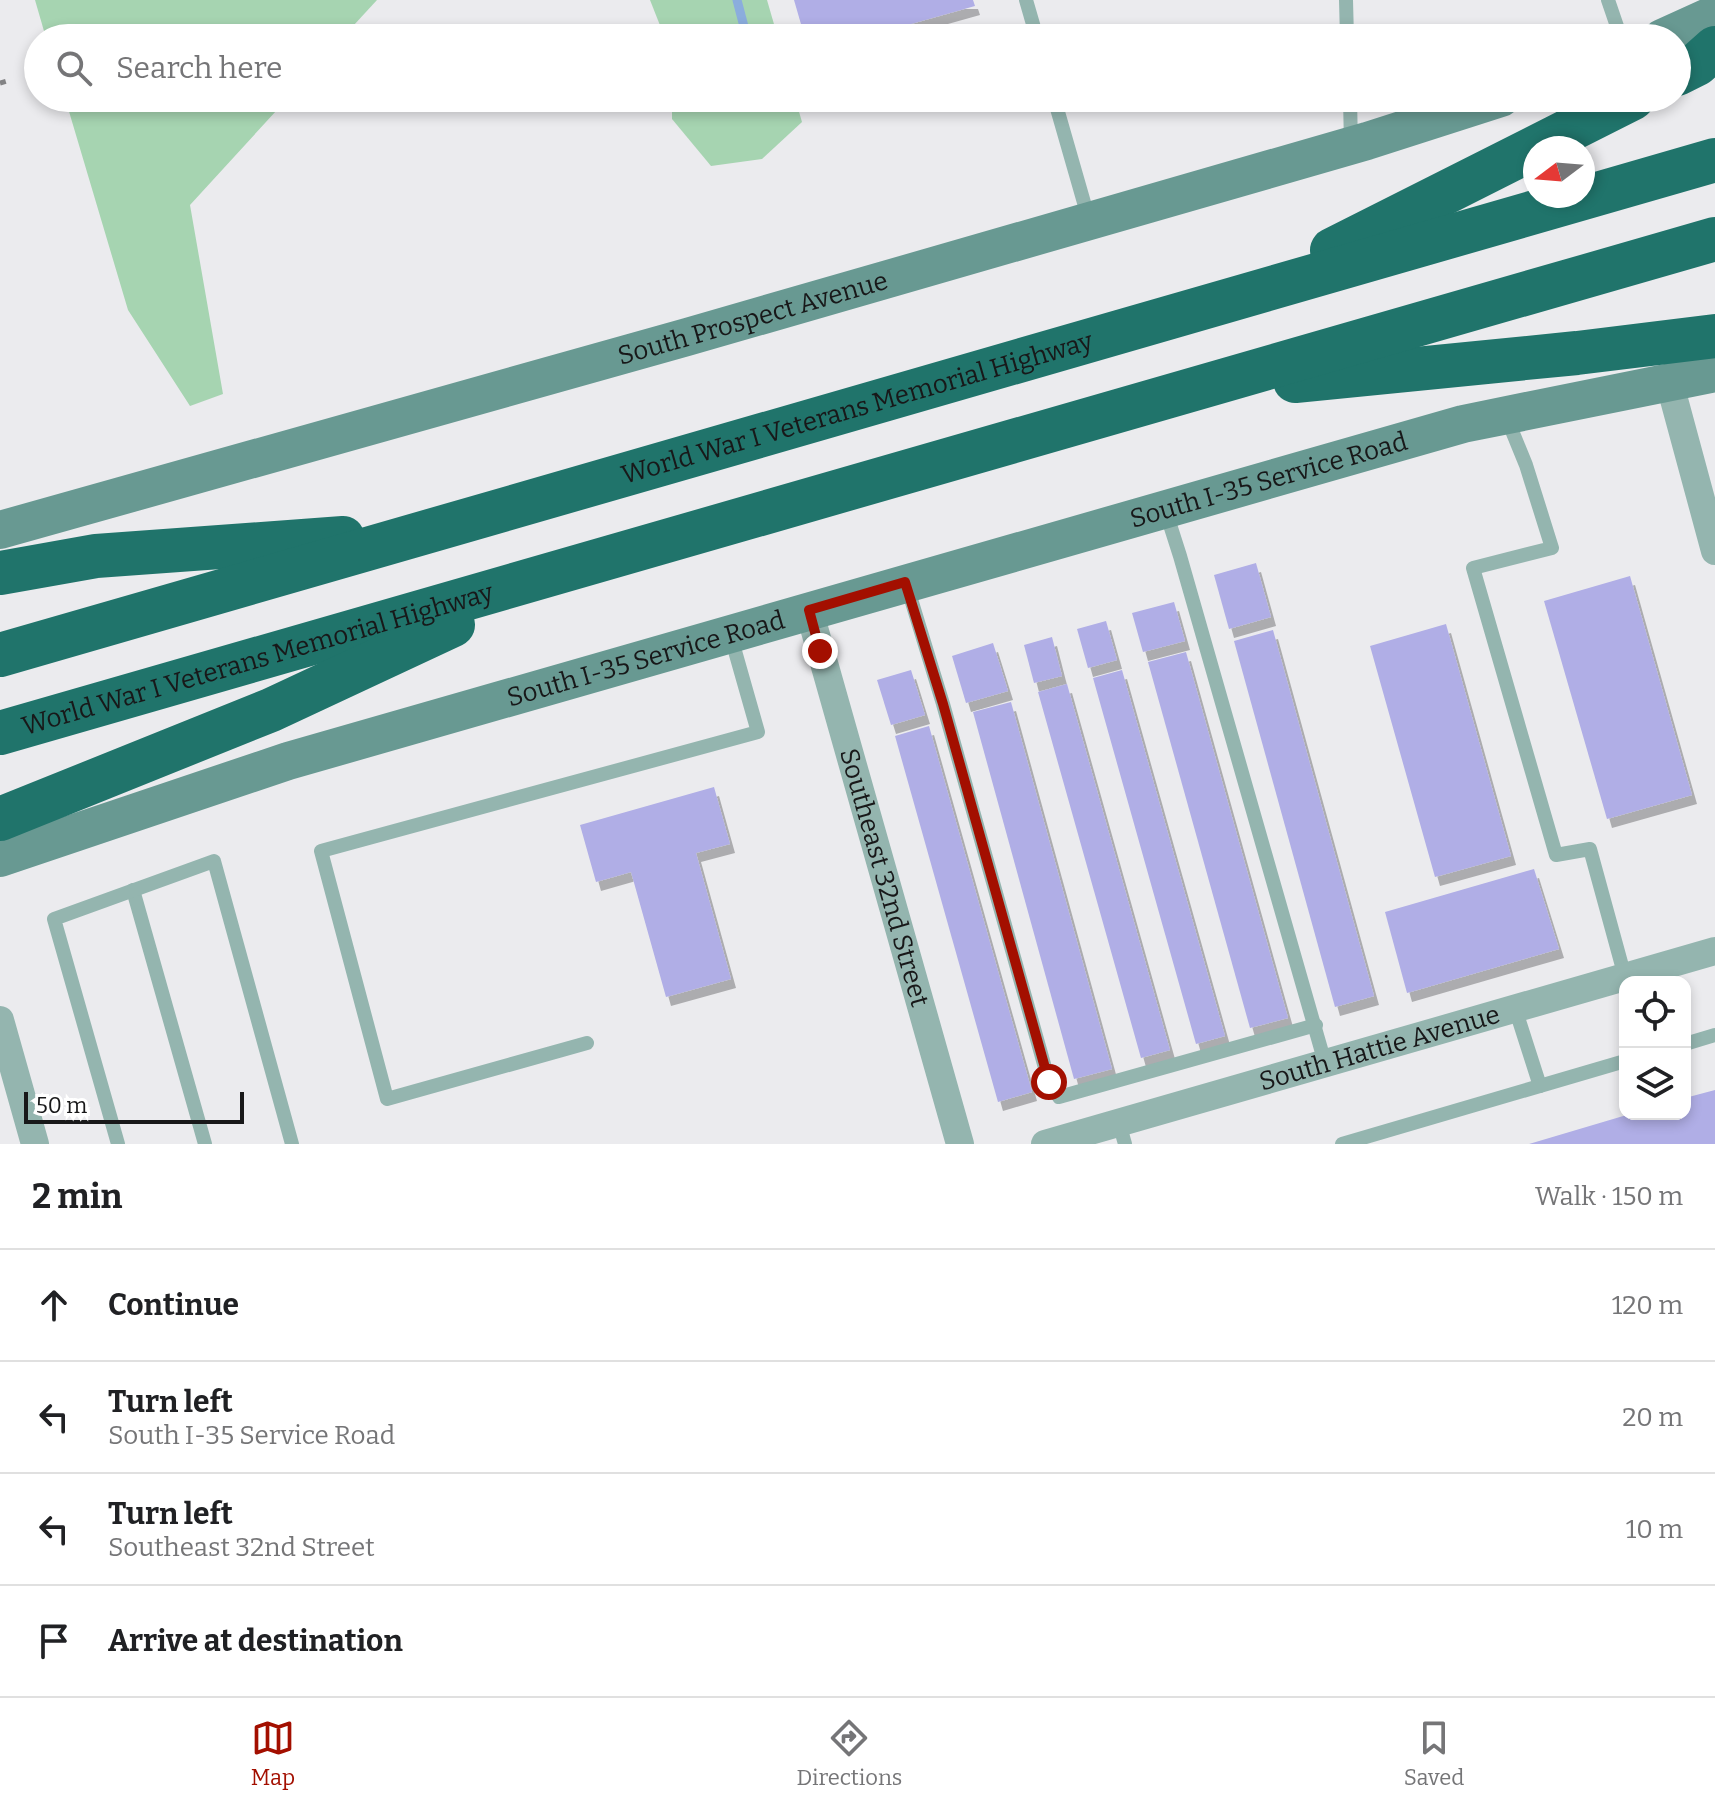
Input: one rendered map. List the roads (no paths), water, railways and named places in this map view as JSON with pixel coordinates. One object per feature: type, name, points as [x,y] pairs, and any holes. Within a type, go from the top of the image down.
[{"type":"highway","points":[[1691,67],[1715,48]]},
{"type":"highway","points":[[1237,298],[1605,112]]},
{"type":"highway","name":"World War I Veterans Memorial Highway","points":[[0,655],[1715,160]]},
{"type":"highway","name":"World War I Veterans Memorial Highway","points":[[0,733],[1715,239]]},
{"type":"highway","points":[[1185,392],[1577,353],[1715,336]]},
{"type":"highway","points":[[0,573],[96,556],[433,532]]},
{"type":"highway","points":[[0,819],[271,710],[571,569]]},
{"type":"main road","points":[[1691,25],[1715,14]]},
{"type":"main road","name":"South Prospect Avenue","points":[[0,530],[687,337],[1351,146],[1457,112]]},
{"type":"main road","name":"South I-35 Service Road","points":[[0,858],[288,761],[1463,424],[1715,373]]},
{"type":"street","points":[[1669,381],[1715,551]]},
{"type":"street","name":"Southeast 32nd Street","points":[[809,610],[960,1144]]},
{"type":"street","name":"South Hattie Avenue","points":[[1628,976],[1715,951]]},
{"type":"street","name":"South Hattie Avenue","points":[[1045,1144],[1122,1133],[1325,1063],[1619,979]]},
{"type":"street","points":[[0,1020],[35,1144]]},
{"type":"lane","points":[[1026,0],[1033,24]]},
{"type":"lane","points":[[1346,0],[1347,24]]},
{"type":"lane","points":[[1608,0],[1616,24]]},
{"type":"lane","points":[[1058,112],[1089,220]]},
{"type":"lane","points":[[1350,112],[1351,146]]},
{"type":"lane","points":[[1506,415],[1526,465],[1552,548],[1473,568],[1556,855],[1590,849],[1625,976]]},
{"type":"lane","points":[[1165,509],[1325,1063]]},
{"type":"lane","points":[[905,582],[943,704],[1049,1082],[1059,1097],[1316,1025]]},
{"type":"lane","points":[[587,1043],[387,1099],[321,851],[758,732],[729,633]]},
{"type":"lane","points":[[118,1144],[54,919],[214,861],[292,1144]]},
{"type":"lane","points":[[133,890],[205,1144]]},
{"type":"lane","points":[[1515,1008],[1540,1086]]},
{"type":"lane","points":[[1691,1042],[1715,1035]]},
{"type":"lane","points":[[1342,1144],[1619,1063]]},
{"type":"waterway","points":[[737,0],[743,24]]}]
